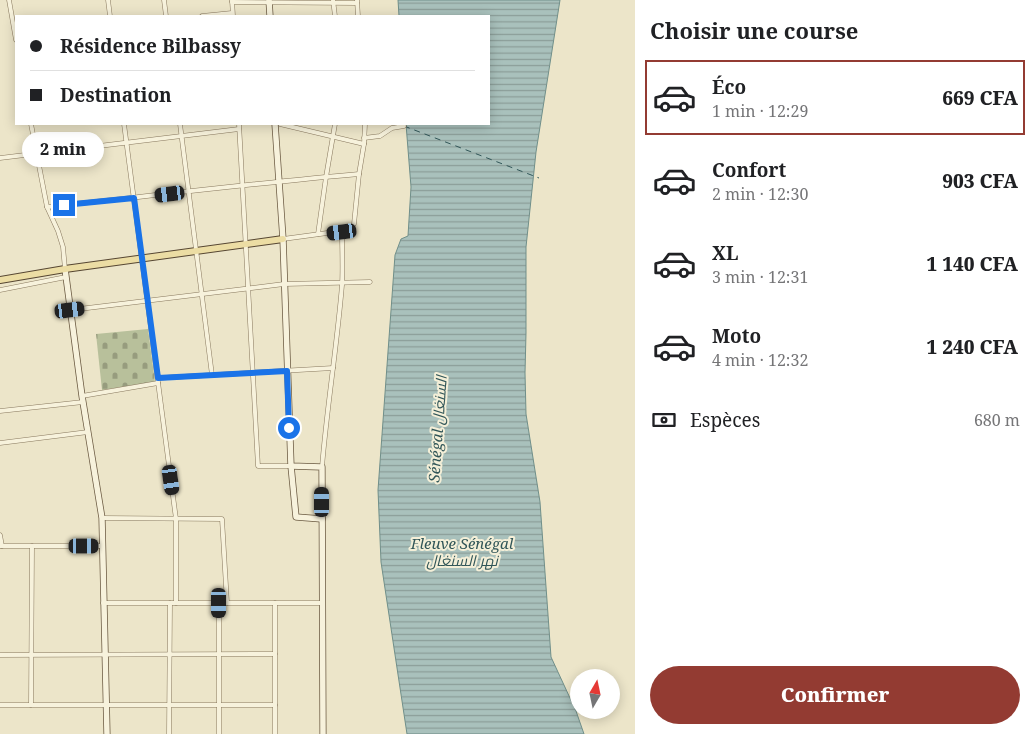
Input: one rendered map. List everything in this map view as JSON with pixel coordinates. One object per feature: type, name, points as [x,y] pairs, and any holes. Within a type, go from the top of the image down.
[{"type":"main road","points":[[269,1],[270,15]]},
{"type":"main road","points":[[276,125],[283,239],[291,466],[296,517],[322,519]]},
{"type":"main road","points":[[0,280],[283,239]]},
{"type":"main road","points":[[66,269],[82,399],[102,518],[107,734]]},
{"type":"main road","points":[[291,466],[322,467],[323,734]]},
{"type":"street","points":[[9,0],[15,33]]},
{"type":"street","points":[[108,0],[110,15]]},
{"type":"street","points":[[164,0],[166,15]]},
{"type":"street","points":[[217,15],[232,14],[232,1],[357,1],[358,15]]},
{"type":"street","points":[[333,1],[335,15]]},
{"type":"street","points":[[31,125],[47,206],[58,231],[66,269]]},
{"type":"street","points":[[124,125],[176,519],[176,603]]},
{"type":"street","points":[[180,125],[212,375]]},
{"type":"street","points":[[239,125],[258,466],[291,466]]},
{"type":"street","points":[[284,125],[364,144]]},
{"type":"street","points":[[318,234],[335,125]]},
{"type":"street","points":[[354,224],[364,144],[364,125]]},
{"type":"street","points":[[364,138],[380,136],[392,128],[404,126]]},
{"type":"street","points":[[0,158],[239,129]]},
{"type":"street","points":[[47,206],[359,174]]},
{"type":"street","points":[[283,239],[342,232],[342,284],[322,467]]},
{"type":"street","points":[[0,290],[66,277]]},
{"type":"street","points":[[70,310],[284,284],[370,282]]},
{"type":"street","points":[[158,378],[333,368]]},
{"type":"street","points":[[0,411],[82,399],[158,383]]},
{"type":"street","points":[[0,443],[88,432]]},
{"type":"street","points":[[102,518],[222,519],[227,603]]},
{"type":"street","points":[[0,534],[1,546],[102,546]]},
{"type":"street","points":[[31,705],[32,546]]},
{"type":"street","points":[[103,603],[323,603]]},
{"type":"street","points":[[169,734],[170,603]]},
{"type":"street","points":[[219,603],[219,734]]},
{"type":"street","points":[[275,603],[275,734]]},
{"type":"street","points":[[0,655],[275,654]]},
{"type":"street","points":[[0,705],[275,705]]},
{"type":"green space","points":[[148,329],[155,382],[102,390],[96,334]]},
{"type":"water","name":"Fleuve Sénégal نهر السنغال","points":[[398,0],[560,0],[536,152],[526,247],[526,414],[540,502],[551,657],[570,698],[570,719],[579,719],[584,734],[407,734],[381,562],[378,490],[395,255],[401,239],[408,236],[411,187],[406,125],[490,125],[490,15],[399,15]]},
{"type":"ferry route","points":[[404,126],[539,178]]},
{"type":"route","points":[[64,205],[134,198],[158,378],[287,371],[289,428]]},
{"type":"water label","name":"Sénégal السنغال","points":[[438,429]]}]
